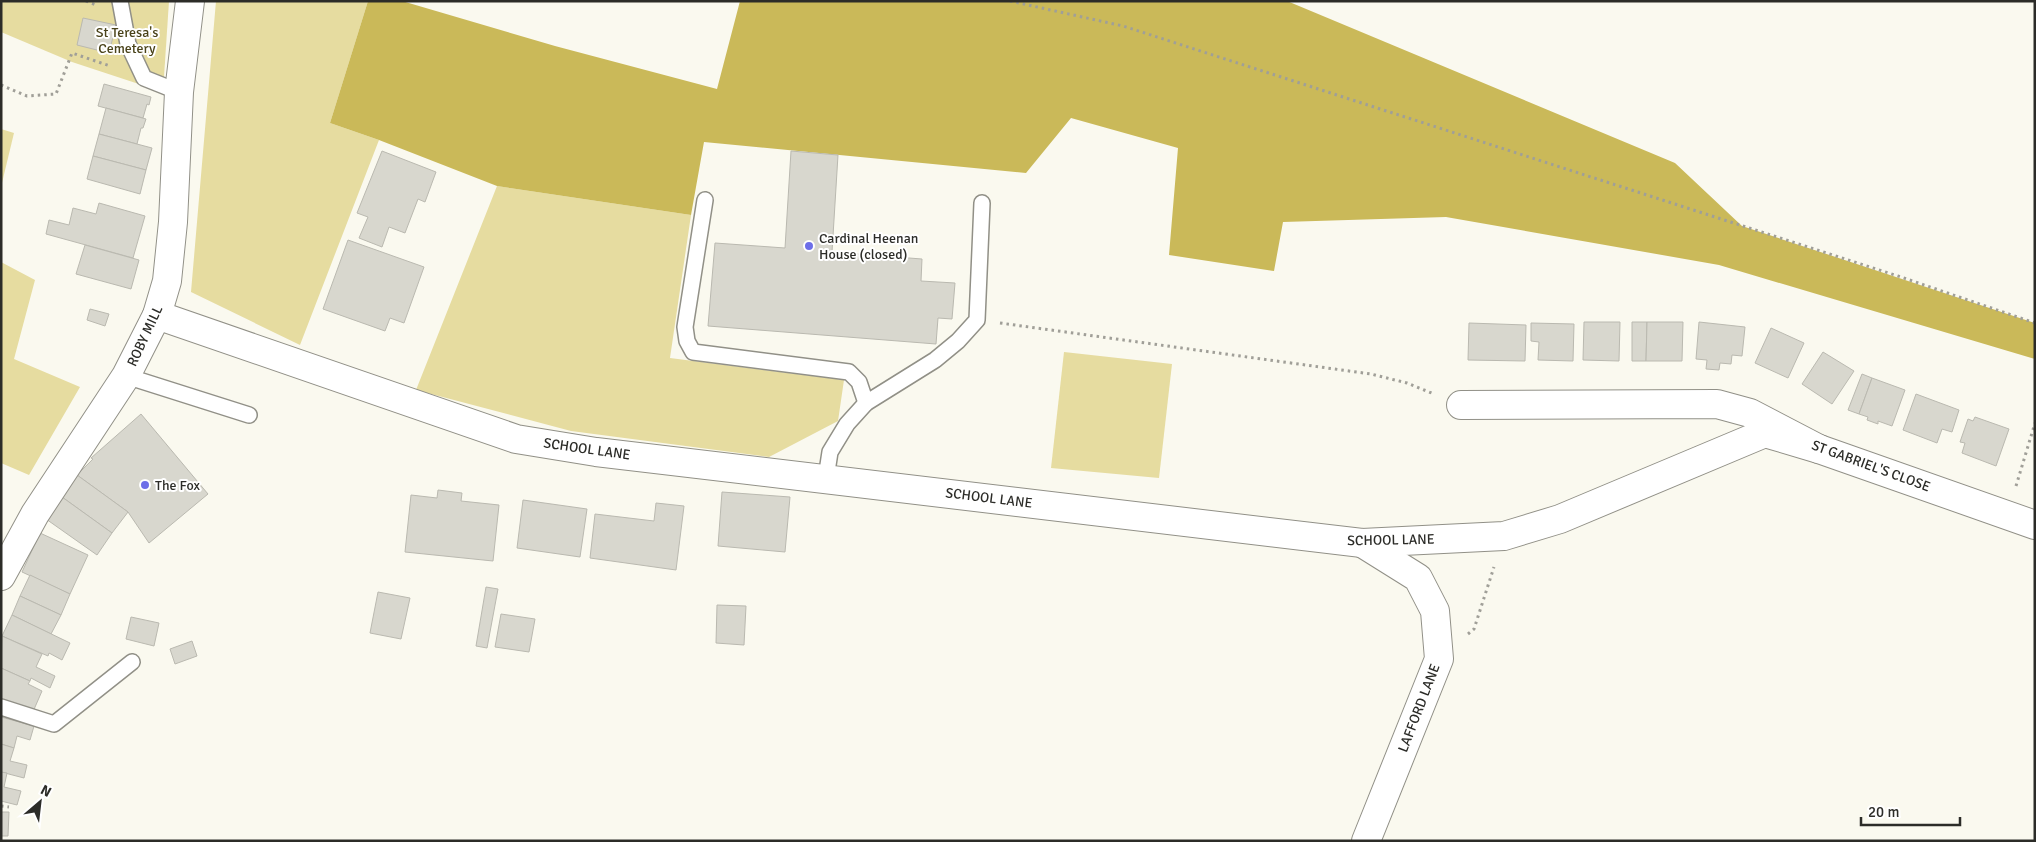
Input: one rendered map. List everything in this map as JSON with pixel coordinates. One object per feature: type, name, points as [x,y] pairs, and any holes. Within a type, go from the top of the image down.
[{"type":"street","name":"ROBY MILL","points":[[4,562],[126,376],[158,315],[167,281],[174,222],[179,92],[190,1]]},
{"type":"street","name":"SCHOOL LANE","points":[[158,315],[516,439],[589,451],[1362,543],[1504,536],[1560,519],[1765,433],[1819,450]]},
{"type":"street","name":"ST GABRIEL'S CLOSE","points":[[1460,406],[1559,414],[1717,404],[1750,413],[1819,450],[2035,525]]},
{"type":"street","name":"LAFFORD LANE","points":[[1362,543],[1418,578],[1434,611],[1439,659],[1366,841]]},
{"type":"lane","points":[[120,1],[128,44],[144,78],[179,92]]},
{"type":"lane","points":[[705,200],[685,327],[693,352],[849,372],[859,382],[866,403]]},
{"type":"lane","points":[[826,478],[830,452],[847,424],[866,403],[935,360],[958,341],[977,320],[982,203]]},
{"type":"lane","points":[[126,376],[249,415]]},
{"type":"lane","points":[[1,707],[54,724],[132,662]]},
{"type":"path","points":[[1010,1],[1133,29],[1889,273],[2035,323]]},
{"type":"path","points":[[1,85],[27,96],[56,94],[72,53],[144,78]]},
{"type":"path","points":[[977,320],[1370,374],[1407,383],[1460,406]]},
{"type":"path","points":[[2007,515],[2035,423]]},
{"type":"path","points":[[1439,659],[1474,629],[1504,536]]},
{"type":"path","points":[[1,806],[9,807]]},
{"type":"green space","name":"St Teresa's Cemetery","points":[[1,1],[169,1],[163,92],[72,62],[1,32]]},
{"type":"green space","points":[[216,1],[368,1],[330,123],[379,140],[300,345],[191,292]]},
{"type":"green space","points":[[1,129],[14,133],[1,187]]},
{"type":"green space","points":[[497,186],[691,215],[670,358],[844,380],[838,421],[769,457],[571,431],[416,390]]},
{"type":"green space","points":[[1,262],[35,280],[14,359],[80,387],[29,475],[1,463]]},
{"type":"green space","points":[[1064,352],[1172,364],[1159,478],[1051,468]]},
{"type":"shaded area","points":[[368,1],[402,1],[555,46],[717,89],[740,1],[1287,1],[1675,163],[1742,226],[2035,323],[2035,359],[1719,265],[1446,217],[1283,222],[1274,271],[1169,255],[1178,148],[1071,118],[1026,173],[704,142],[691,215],[497,186],[330,123]]},
{"type":"building","points":[[83,18],[116,25],[109,53],[77,45]]},
{"type":"building","points":[[104,84],[151,97],[143,118],[98,106]]},
{"type":"building","points":[[106,108],[146,119],[143,128],[141,128],[137,144],[99,134]]},
{"type":"building","points":[[99,134],[152,148],[146,170],[93,156]]},
{"type":"building","points":[[382,151],[436,172],[425,202],[418,199],[405,233],[389,227],[382,247],[359,238],[368,217],[357,213]]},
{"type":"building","name":"Cardinal Heenan House (closed)","points":[[791,151],[838,155],[832,252],[922,259],[921,281],[955,283],[952,319],[938,318],[936,344],[708,326],[715,243],[785,248]]},
{"type":"building","points":[[93,156],[146,170],[140,194],[87,179]]},
{"type":"building","points":[[99,203],[145,216],[133,258],[46,234],[49,220],[69,225],[73,208],[96,214]]},
{"type":"building","points":[[348,240],[424,267],[404,323],[390,318],[385,331],[323,309]]},
{"type":"building","points":[[85,245],[139,260],[131,289],[76,274]]},
{"type":"building","points":[[90,309],[109,314],[105,326],[87,320]]},
{"type":"building","points":[[1584,322],[1620,322],[1619,361],[1583,360]]},
{"type":"building","points":[[1632,322],[1647,322],[1646,361],[1632,361]]},
{"type":"building","points":[[1647,322],[1683,322],[1682,361],[1646,361]]},
{"type":"building","points":[[1699,322],[1745,327],[1742,356],[1732,355],[1731,364],[1720,363],[1719,370],[1706,369],[1707,360],[1696,359]]},
{"type":"building","points":[[1469,323],[1526,325],[1525,361],[1468,360]]},
{"type":"building","points":[[1531,323],[1574,324],[1573,361],[1538,360],[1539,342],[1531,341]]},
{"type":"building","points":[[1771,328],[1804,343],[1788,378],[1755,363]]},
{"type":"building","points":[[1823,352],[1854,371],[1832,404],[1802,384]]},
{"type":"building","points":[[1862,374],[1872,378],[1859,414],[1848,410]]},
{"type":"building","points":[[1872,378],[1905,390],[1892,426],[1878,421],[1878,424],[1867,420],[1868,417],[1859,414]]},
{"type":"building","points":[[1916,394],[1959,410],[1952,432],[1942,429],[1937,443],[1903,430]]},
{"type":"building","name":"The Fox","points":[[141,414],[208,494],[149,543],[128,512],[77,475],[93,459],[91,458]]},
{"type":"building","points":[[1975,417],[2009,429],[1996,466],[1962,453],[1965,443],[1960,442],[1968,419],[1973,421]]},
{"type":"building","points":[[77,475],[128,512],[112,533],[62,497]]},
{"type":"building","points":[[438,490],[462,493],[461,501],[499,505],[493,561],[405,552],[411,495],[437,498]]},
{"type":"building","points":[[722,492],[790,497],[785,552],[718,546]]},
{"type":"building","points":[[62,497],[112,533],[97,555],[46,519]]},
{"type":"building","points":[[523,500],[587,509],[580,557],[517,548]]},
{"type":"building","points":[[656,503],[684,506],[676,570],[590,558],[595,514],[654,521]]},
{"type":"building","points":[[40,533],[88,555],[70,594],[22,572]]},
{"type":"building","points":[[30,575],[70,594],[61,615],[20,596]]},
{"type":"building","points":[[486,587],[498,589],[487,648],[476,646]]},
{"type":"building","points":[[378,592],[410,598],[401,639],[370,633]]},
{"type":"building","points":[[20,596],[61,615],[51,634],[12,615]]},
{"type":"building","points":[[717,605],[746,606],[744,645],[716,643]]},
{"type":"building","points":[[501,614],[535,619],[529,652],[495,647]]},
{"type":"building","points":[[12,615],[70,643],[62,660],[49,653],[48,656],[2,636]]},
{"type":"building","points":[[131,617],[159,623],[154,646],[126,639]]},
{"type":"building","points":[[2,636],[42,654],[36,667],[55,676],[50,688],[31,678],[30,681],[1,668]]},
{"type":"building","points":[[192,641],[197,656],[175,664],[170,649]]},
{"type":"building","points":[[1,668],[30,681],[28,684],[42,691],[32,714],[1,701]]},
{"type":"building","points":[[1,717],[34,726],[30,740],[17,736],[14,748],[1,744]]},
{"type":"building","points":[[1,744],[14,748],[10,761],[27,765],[24,778],[1,772]]},
{"type":"building","points":[[1,772],[7,773],[4,787],[21,791],[17,805],[1,801]]},
{"type":"building","points":[[1,812],[9,812],[8,836],[1,836]]},
{"type":"place","name":"Cardinal Heenan House (closed)","points":[[809,246]]},
{"type":"place","name":"The Fox","points":[[145,485]]}]
